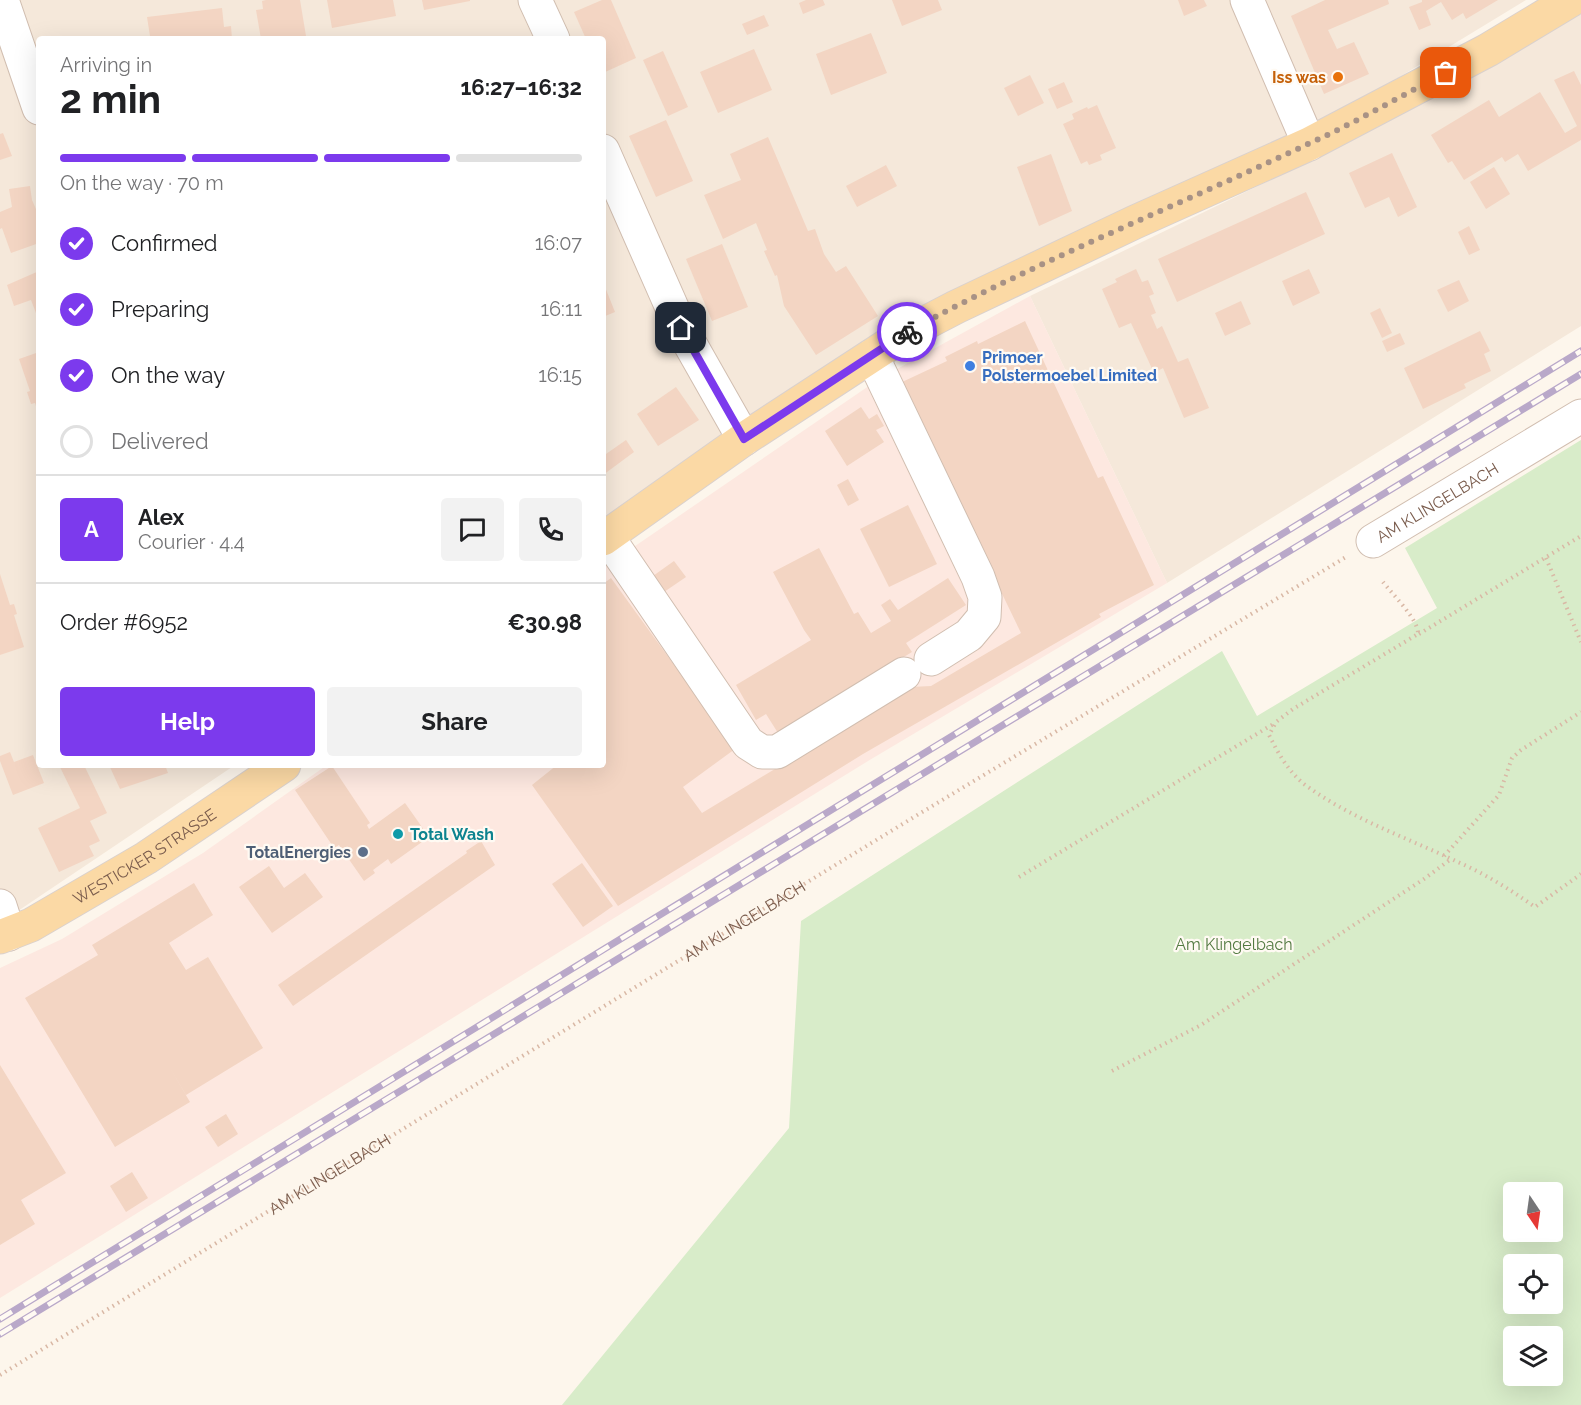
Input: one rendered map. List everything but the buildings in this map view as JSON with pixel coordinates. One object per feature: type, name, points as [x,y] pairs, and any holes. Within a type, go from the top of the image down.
[{"type":"main road","points":[[606,537],[744,439],[908,332],[1135,222],[1309,144],[1488,50],[1572,0]]},
{"type":"main road","name":"WESTICKER STRASSE","points":[[3,926],[31,925],[146,858],[274,768]]},
{"type":"street","points":[[2,0],[36,99]]},
{"type":"street","points":[[535,0],[552,36]]},
{"type":"street","points":[[1247,0],[1309,144]]},
{"type":"street","points":[[606,165],[610,183],[681,328],[744,439]]},
{"type":"street","points":[[606,539],[724,711],[748,743],[762,752],[777,752],[969,635],[984,617],[985,597],[978,577],[872,356]]},
{"type":"street","name":"AM KLINGELBACH","points":[[1373,541],[1581,416]]},
{"type":"path","points":[[1019,877],[1581,536]]},
{"type":"path","name":"AM KLINGELBACH","points":[[0,1375],[1373,541]]},
{"type":"path","points":[[1546,558],[1581,642]]},
{"type":"path","points":[[1383,582],[1413,619],[1419,628],[1418,634]]},
{"type":"path","points":[[1444,856],[1499,795],[1512,758],[1581,712]]},
{"type":"path","points":[[1276,723],[1269,735],[1281,759],[1303,783],[1357,816],[1508,888],[1535,907],[1581,874]]},
{"type":"path","points":[[1112,1071],[1201,1025],[1451,859]]},
{"type":"shaded area","points":[[0,0],[1526,0],[1337,115],[717,441],[606,516],[606,36],[36,36],[36,768],[231,768],[0,923]]},
{"type":"shaded area","points":[[1581,12],[1581,326],[1167,583],[1030,296],[1314,159]]},
{"type":"shaded area","points":[[1030,296],[1167,583],[868,761],[0,1298],[0,968],[62,939],[203,853],[323,768],[606,768],[606,566],[879,379]]},
{"type":"green space","name":"Am Klingelbach","points":[[1581,440],[1581,1405],[562,1405],[789,1128],[801,921],[1222,651],[1257,716],[1437,608],[1405,548]]},
{"type":"railway","points":[[0,1319],[1581,351]]},
{"type":"railway","points":[[0,1334],[1581,374]]},
{"type":"way so far","points":[[907,332],[1135,222],[1309,144],[1446,73]]},
{"type":"place","name":"Iss was","points":[[1338,77]]},
{"type":"place","name":"Primoer Polstermoebel Limited","points":[[970,366]]},
{"type":"place","name":"Total Wash","points":[[398,834]]},
{"type":"place","name":"TotalEnergies","points":[[363,852]]},
{"type":"route","points":[[681,328],[744,439],[907,332]]}]
